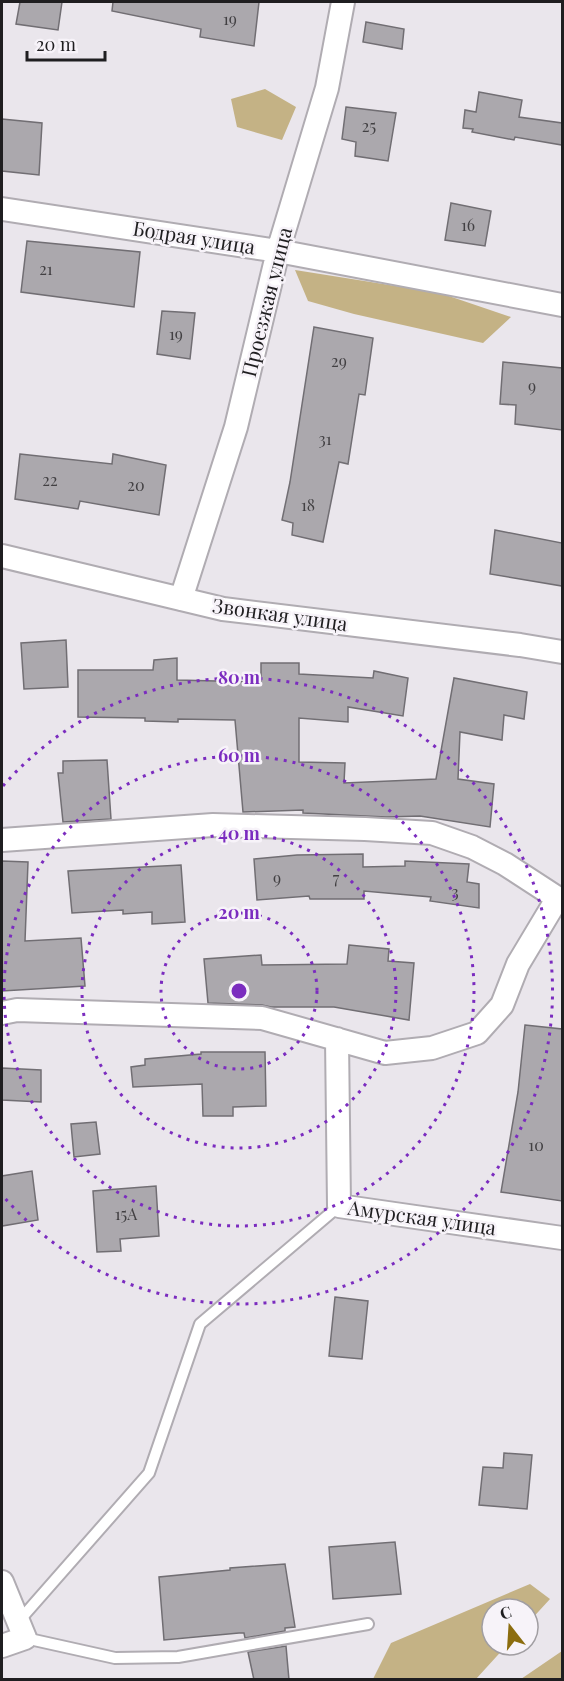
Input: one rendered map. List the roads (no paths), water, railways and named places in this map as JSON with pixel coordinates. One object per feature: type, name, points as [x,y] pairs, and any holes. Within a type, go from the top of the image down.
[{"type":"street","name":"Проезжая улица","points":[[181,599],[236,427],[278,251],[327,88],[342,2]]},
{"type":"street","name":"Бодрая улица","points":[[2,209],[278,251],[562,305]]},
{"type":"street","name":"Звонкая улица","points":[[2,556],[223,609],[562,652]]},
{"type":"street","points":[[2,840],[213,825],[432,833],[472,847],[505,864],[560,900],[518,964],[502,1005],[477,1033],[432,1048],[385,1053],[261,1018],[17,1010],[2,1012]]},
{"type":"street","name":"Амурская улица","points":[[337,1039],[339,1206],[562,1238]]},
{"type":"street","points":[[2,1582],[22,1630],[2,1646]]},
{"type":"lane","points":[[339,1206],[200,1324],[149,1473],[22,1630],[116,1658],[178,1657],[368,1624]]}]
